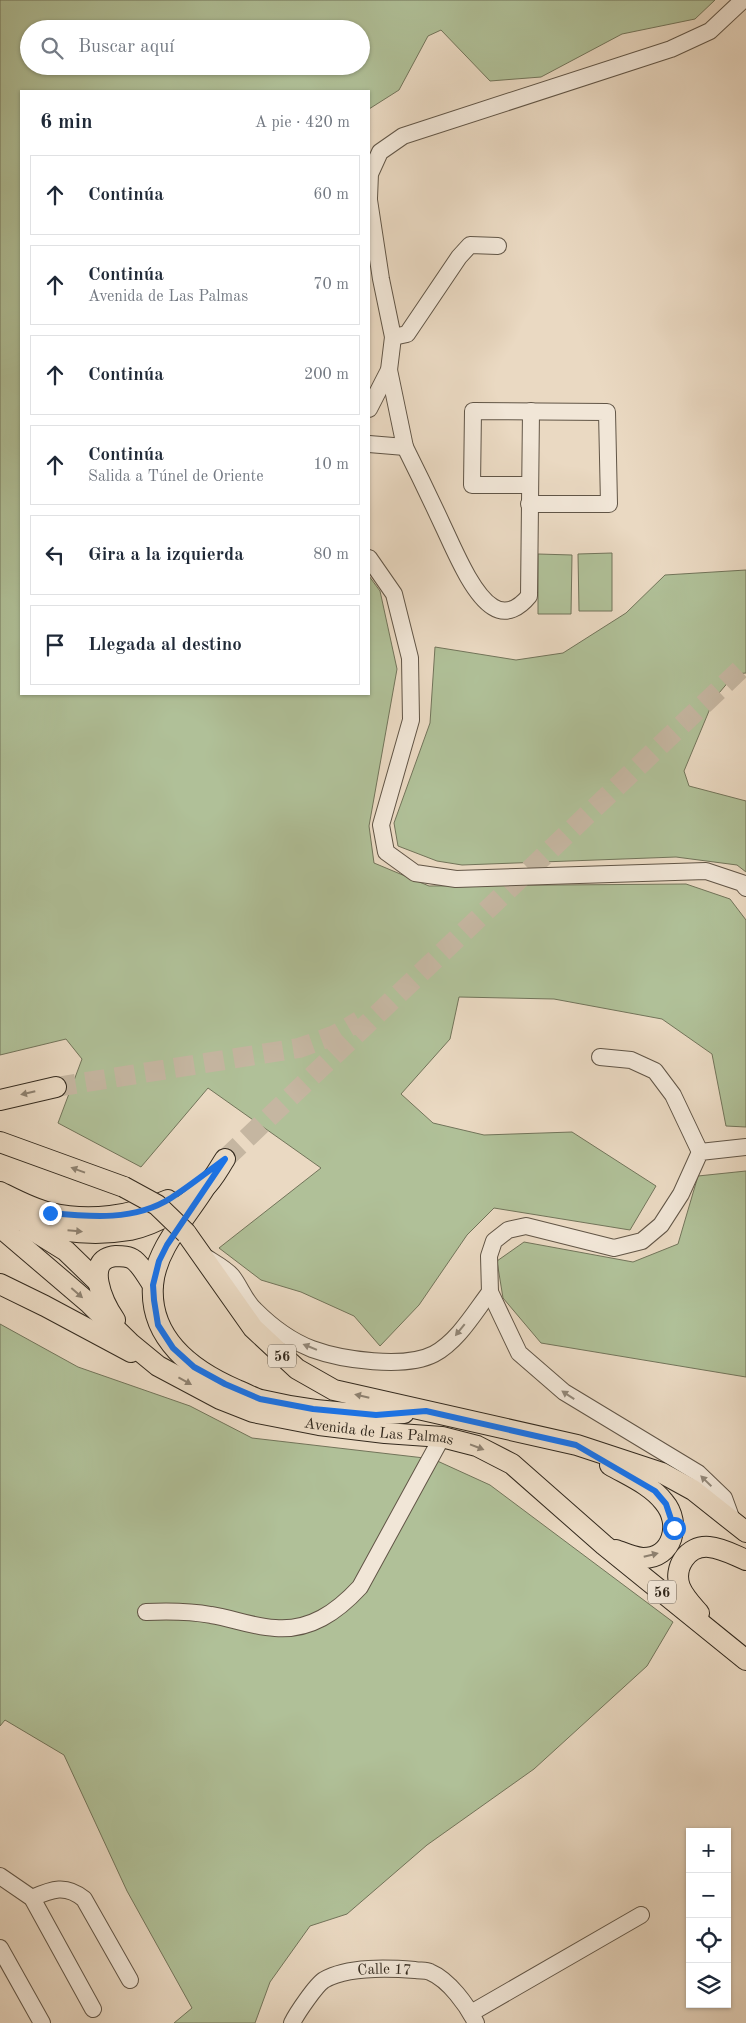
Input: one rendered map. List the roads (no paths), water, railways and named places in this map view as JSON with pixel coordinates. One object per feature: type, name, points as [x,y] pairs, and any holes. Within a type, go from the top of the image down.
[{"type":"main road","points":[[0,1100],[56,1087]]},
{"type":"main road","name":"Avenida de Las Palmas","points":[[0,1142],[124,1187],[157,1205],[186,1233],[253,1328],[297,1369],[334,1390],[576,1445],[662,1474],[693,1490],[739,1526]]},
{"type":"main road","points":[[0,1192],[22,1203],[50,1213],[89,1217],[122,1215],[147,1209],[170,1199],[225,1159],[167,1245],[159,1261],[153,1285],[158,1325],[173,1348],[194,1367],[225,1384],[260,1399],[313,1409],[376,1415],[426,1411]]},
{"type":"main road","points":[[3,1218],[70,1231],[130,1230],[154,1222],[180,1208],[206,1186]]},
{"type":"main road","points":[[3,1218],[66,1251],[98,1282]]},
{"type":"main road","name":"Avenida de Las Palmas","points":[[3,1218],[130,1343],[158,1366],[220,1399],[253,1412],[319,1425],[385,1433],[442,1436],[477,1446],[512,1464],[604,1546],[746,1660]]},
{"type":"main road","points":[[130,1343],[110,1313],[98,1282],[98,1272],[101,1263],[110,1257],[123,1256],[134,1260],[153,1285]]},
{"type":"main road","points":[[0,1284],[46,1306],[158,1366]]},
{"type":"main road","points":[[576,1445],[655,1491],[666,1504],[672,1516],[674,1528],[672,1540],[666,1549],[657,1555],[642,1558],[604,1546]]},
{"type":"main road","points":[[720,1639],[680,1587],[679,1567],[683,1559],[690,1552],[708,1547],[722,1550],[746,1560]]},
{"type":"street","points":[[370,174],[380,152],[403,136],[671,49],[710,30],[742,0]]},
{"type":"street","points":[[370,206],[381,280],[394,337],[389,370],[370,408]]},
{"type":"street","points":[[394,337],[407,334],[459,257],[470,245],[498,246]]},
{"type":"street","points":[[389,370],[405,447],[468,577],[485,600],[498,609],[515,609],[523,604],[529,596],[528,504],[531,411]]},
{"type":"street","points":[[528,504],[609,504],[607,412],[473,411],[472,485],[530,485]]},
{"type":"street","points":[[370,444],[405,447]]},
{"type":"street","points":[[370,559],[394,594],[410,658],[411,720],[381,824],[386,852],[416,872],[456,879],[706,871],[742,883],[746,888]]},
{"type":"street","points":[[600,1057],[631,1060],[655,1071],[673,1095],[700,1152],[681,1194],[661,1225],[642,1242],[614,1248],[526,1226],[508,1230],[494,1241],[488,1256],[490,1292],[519,1353],[564,1392],[698,1473],[724,1498],[739,1526]]},
{"type":"street","points":[[700,1152],[746,1147]]},
{"type":"street","points":[[198,1251],[231,1274],[254,1309],[291,1338],[312,1349],[380,1362],[416,1362],[435,1353],[450,1342],[490,1292]]},
{"type":"street","points":[[146,1612],[178,1611],[212,1615],[274,1628],[298,1627],[320,1620],[343,1605],[360,1587],[442,1436]]},
{"type":"street","points":[[0,1876],[32,1898],[93,2009]]},
{"type":"street","points":[[32,1898],[48,1891],[64,1889],[75,1891],[84,1899],[130,1980]]},
{"type":"street","points":[[473,2018],[640,1915]]},
{"type":"street","points":[[0,1948],[42,2023]]},
{"type":"street","name":"Calle 17","points":[[292,2023],[297,2012],[323,1980],[355,1970],[390,1968],[430,1972],[452,1989],[473,2018]]},
{"type":"tunnel","points":[[225,1159],[746,664]]},
{"type":"tunnel","points":[[56,1087],[299,1048],[335,1035],[359,1021]]}]
